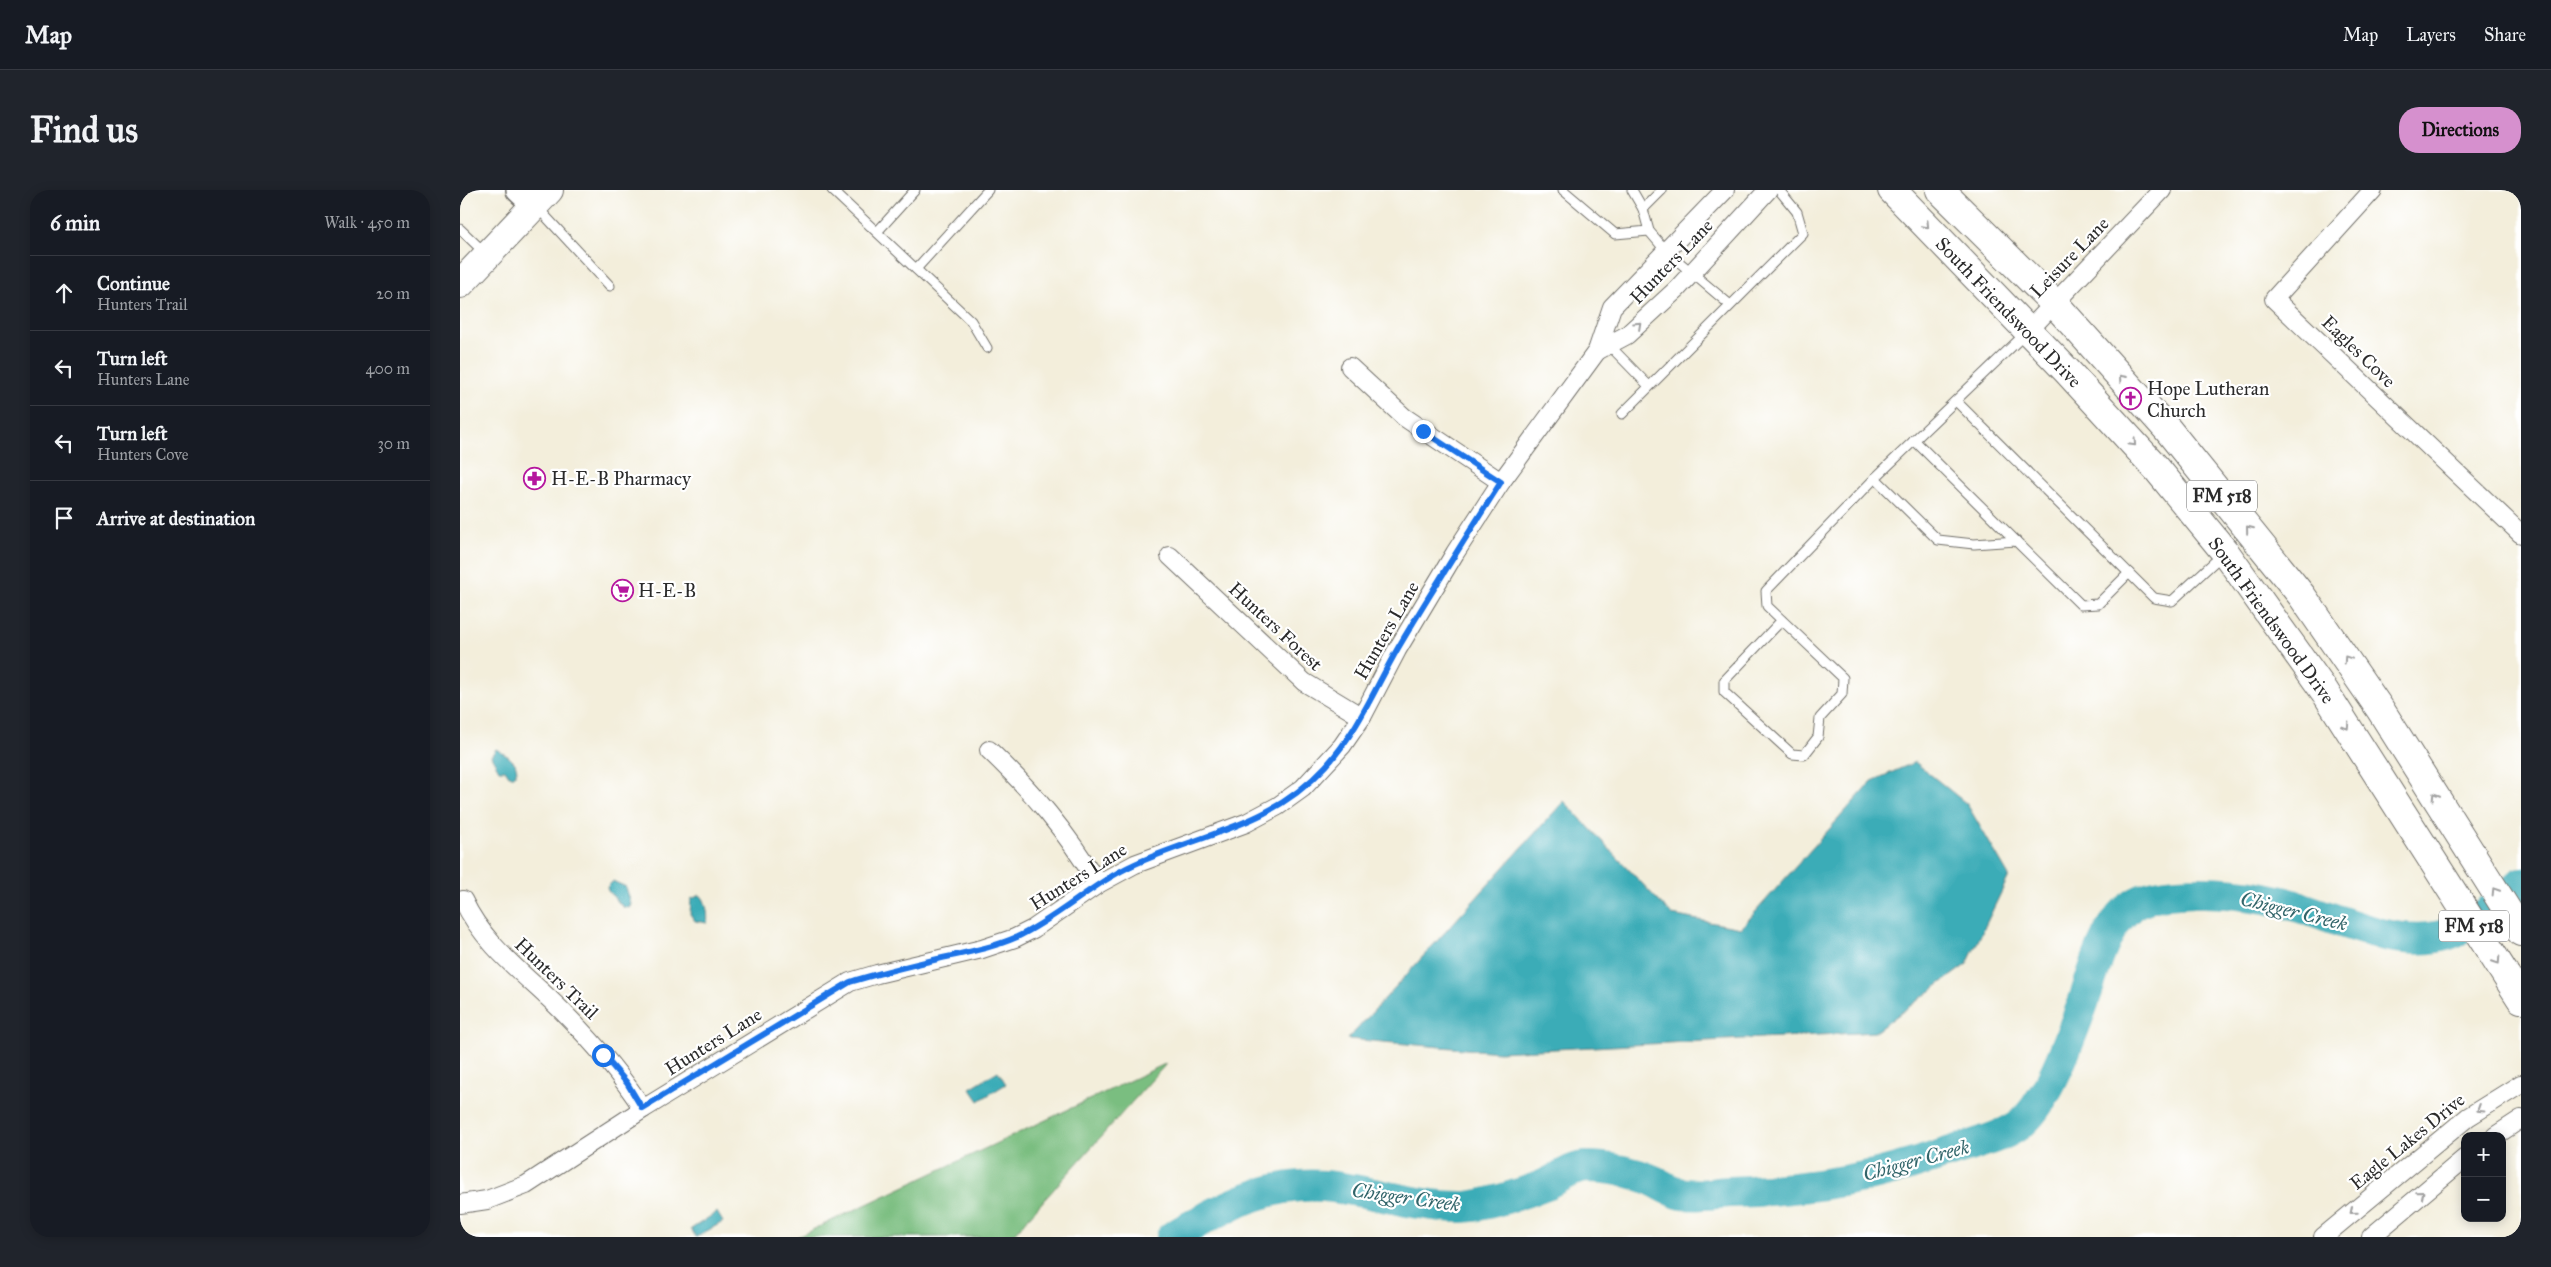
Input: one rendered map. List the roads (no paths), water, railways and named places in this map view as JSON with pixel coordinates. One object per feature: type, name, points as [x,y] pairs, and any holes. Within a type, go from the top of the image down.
[{"type":"main road","name":"South Friendswood Drive","points":[[1892,190],[2028,331],[2157,469],[2225,552],[2325,692],[2518,995]]},
{"type":"main road","name":"South Friendswood Drive","points":[[1940,190],[2054,303],[2168,430],[2302,596],[2375,701],[2521,932]]},
{"type":"main road","points":[[460,284],[487,256],[534,195]]},
{"type":"street","name":"Hunters Lane","points":[[1603,348],[1612,307],[1725,190]]},
{"type":"street","name":"Hunters Lane","points":[[460,1204],[487,1200],[526,1185],[642,1108],[850,982],[982,949],[1015,938],[1033,929],[1098,884],[1135,864],[1246,823],[1278,806],[1303,788],[1326,766],[1362,717],[1397,650],[1501,482],[1603,348],[1627,335],[1693,272],[1768,190]]},
{"type":"street","name":"Leisure Lane","points":[[2028,331],[2162,190]]},
{"type":"street","name":"Eagles Cove","points":[[2373,190],[2274,299],[2521,534]]},
{"type":"street","points":[[1350,367],[1404,417],[1501,482]]},
{"type":"street","name":"Hunters Forest","points":[[1170,556],[1304,682],[1362,717]]},
{"type":"street","points":[[989,750],[1047,809],[1098,884]]},
{"type":"street","name":"Hunters Trail","points":[[464,900],[473,922],[488,941],[562,1011],[603,1055],[627,1083],[642,1108]]},
{"type":"street","name":"Eagle Lakes Drive","points":[[2323,1237],[2468,1117],[2521,1084]]},
{"type":"street","points":[[2502,1132],[2521,1120]]},
{"type":"street","points":[[2371,1237],[2461,1161]]},
{"type":"lane","points":[[832,190],[971,321],[987,348]]},
{"type":"lane","points":[[877,232],[915,190]]},
{"type":"lane","points":[[916,269],[988,190]]},
{"type":"lane","points":[[1564,190],[1615,234],[1650,231]]},
{"type":"lane","points":[[1632,190],[1643,209],[1650,231],[1666,250],[1729,304]]},
{"type":"lane","points":[[1643,209],[1662,190]]},
{"type":"lane","points":[[1622,414],[1648,385],[1729,304],[1803,233],[1798,212],[1779,190]]},
{"type":"lane","points":[[534,195],[610,286]]},
{"type":"lane","points":[[460,229],[487,256]]},
{"type":"lane","points":[[1782,620],[1724,681],[1724,692],[1792,754],[1804,755],[1818,737],[1820,718],[1842,694],[1843,678],[1782,620],[1767,606],[1766,591],[1875,478],[2028,331]]},
{"type":"lane","points":[[1603,348],[1648,385]]},
{"type":"lane","points":[[1956,401],[2038,480],[2154,598],[2172,601],[2225,552]]},
{"type":"lane","points":[[1914,440],[2082,605],[2098,604],[2129,573]]},
{"type":"lane","points":[[1875,478],[1938,540],[1974,544],[2016,541]]},
{"type":"water","points":[[496,749],[515,763],[517,770],[514,776],[509,776],[505,770],[499,770],[491,756]]},
{"type":"water","points":[[1915,762],[1967,804],[2009,876],[1967,964],[1875,1032],[1499,1052],[1348,1039],[1564,801],[1672,915],[1741,928],[1872,781]]},
{"type":"water","points":[[613,881],[626,887],[631,904],[629,908],[623,907],[608,891],[607,887]]},
{"type":"water","points":[[700,895],[704,900],[706,908],[707,923],[695,921],[690,914],[691,899]]},
{"type":"water","points":[[998,1071],[1006,1084],[979,1101],[970,1088]]},
{"type":"water","points":[[717,1212],[723,1222],[696,1237],[691,1229]]},
{"type":"waterway","name":"Chigger Creek","points":[[1172,1237],[1207,1217],[1245,1200],[1284,1188],[1304,1186],[1341,1188],[1427,1204],[1462,1207],[1480,1205],[1515,1195],[1544,1185],[1575,1169],[1586,1167],[1612,1169],[1630,1173],[1647,1178],[1678,1193],[1694,1195],[1834,1183],[1882,1173],[1992,1138],[2011,1130],[2027,1118],[2043,1096],[2057,1069],[2104,944],[2113,927],[2124,913],[2138,902],[2155,896],[2170,894],[2218,892],[2249,895],[2298,906],[2378,933],[2418,939],[2449,934],[2472,923],[2493,909],[2521,883]]},
{"type":"place","name":"Hope Lutheran Church","points":[[2131,399]]},
{"type":"place","name":"H-E-B Pharmacy","points":[[535,478]]},
{"type":"place","name":"H-E-B","points":[[622,590]]}]
